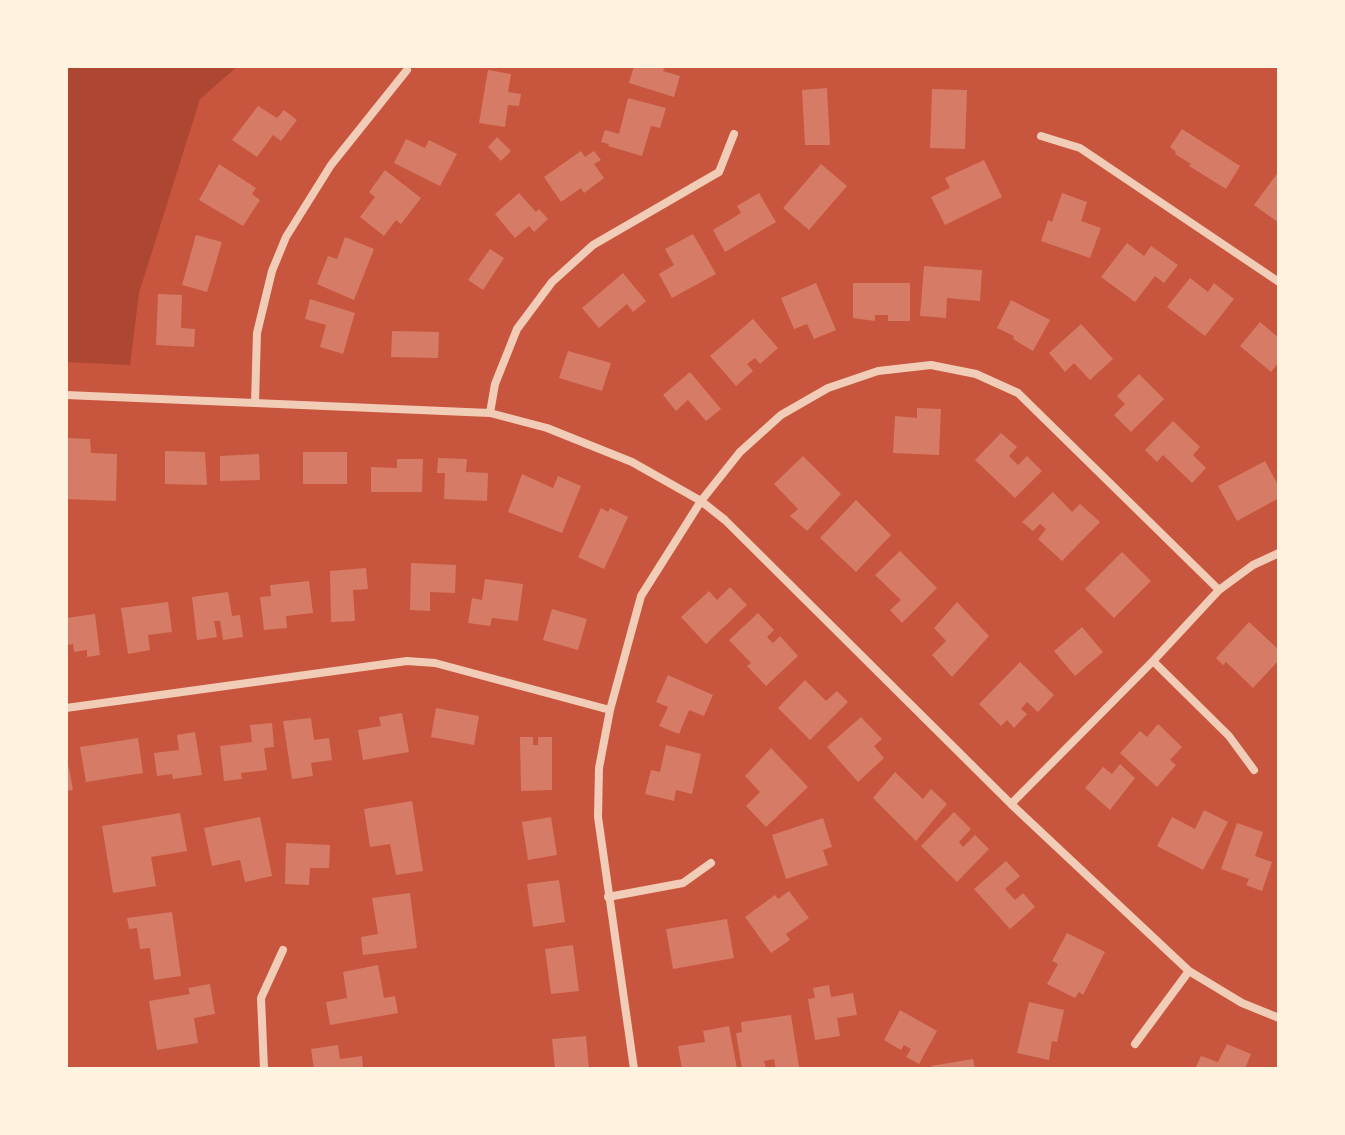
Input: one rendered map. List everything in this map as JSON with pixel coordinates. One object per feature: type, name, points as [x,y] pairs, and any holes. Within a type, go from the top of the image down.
[{"type":"street","points":[[255,402],[257,333],[272,271],[286,237],[331,165],[407,70]]},
{"type":"street","points":[[490,413],[495,384],[517,329],[552,282],[593,245],[719,172],[734,134]]},
{"type":"street","points":[[1041,136],[1080,148],[1279,282]]},
{"type":"street","points":[[634,1069],[608,897],[598,805],[599,768],[610,710],[641,596],[701,501],[740,452],[781,415],[828,388],[878,371],[931,365],[976,374],[1018,393],[1219,590]]},
{"type":"street","points":[[66,395],[490,413],[547,428],[632,462],[701,501],[725,520],[1011,804],[1189,971],[1242,1003],[1279,1018]]},
{"type":"street","points":[[1011,804],[1219,590],[1253,565],[1279,553]]},
{"type":"street","points":[[66,708],[407,661],[435,663],[610,710]]},
{"type":"street","points":[[1153,661],[1229,736],[1254,770]]},
{"type":"street","points":[[608,897],[683,883],[711,863]]},
{"type":"street","points":[[264,1069],[261,998],[283,950]]},
{"type":"street","points":[[1135,1044],[1189,971]]},
{"type":"shaded area","points":[[66,66],[238,66],[200,99],[139,293],[130,365],[66,362]]},
{"type":"building","points":[[634,66],[665,66],[663,71],[680,76],[674,97],[629,83]]},
{"type":"building","points":[[488,70],[511,74],[508,92],[521,94],[519,106],[508,105],[505,127],[479,123]]},
{"type":"building","points":[[827,88],[830,145],[805,145],[802,90]]},
{"type":"building","points":[[932,89],[967,90],[965,149],[930,148]]},
{"type":"building","points":[[628,98],[666,108],[660,128],[651,126],[642,156],[601,142],[605,130],[619,134]]},
{"type":"building","points":[[258,106],[277,118],[284,110],[297,120],[281,141],[273,135],[257,157],[232,140]]},
{"type":"building","points":[[1182,129],[1240,166],[1226,189],[1175,154],[1170,147]]},
{"type":"building","points":[[497,137],[511,151],[501,161],[488,147]]},
{"type":"building","points":[[406,139],[425,148],[429,140],[457,154],[440,186],[394,163]]},
{"type":"building","points":[[581,151],[585,157],[594,151],[601,160],[594,164],[604,178],[584,193],[581,188],[561,202],[544,177]]},
{"type":"building","points":[[984,160],[1002,197],[945,225],[931,197],[950,188],[945,178]]},
{"type":"building","points":[[219,164],[256,188],[252,194],[260,200],[243,226],[199,200]]},
{"type":"building","points":[[821,164],[847,186],[809,230],[783,208]]},
{"type":"building","points":[[385,170],[421,198],[401,224],[396,220],[384,236],[360,217],[375,197],[369,192]]},
{"type":"building","points":[[1279,171],[1279,223],[1254,205]]},
{"type":"building","points":[[519,193],[536,212],[539,209],[548,219],[534,232],[529,226],[515,238],[495,214]]},
{"type":"building","points":[[759,193],[776,222],[725,252],[713,230],[741,213],[737,206]]},
{"type":"building","points":[[1062,193],[1087,202],[1081,221],[1101,228],[1090,258],[1041,241],[1048,220],[1052,222]]},
{"type":"building","points":[[693,234],[716,274],[672,298],[659,274],[674,265],[665,249]]},
{"type":"building","points":[[196,235],[222,242],[207,292],[182,285]]},
{"type":"building","points":[[345,237],[374,249],[354,300],[317,284],[328,256],[337,259]]},
{"type":"building","points":[[1127,243],[1144,256],[1151,246],[1178,265],[1164,283],[1155,276],[1135,302],[1101,277]]},
{"type":"building","points":[[490,249],[504,258],[483,290],[468,280]]},
{"type":"building","points":[[924,266],[982,270],[980,301],[947,298],[946,318],[920,316]]},
{"type":"building","points":[[623,273],[646,301],[633,312],[627,304],[599,328],[582,308]]},
{"type":"building","points":[[1190,278],[1208,292],[1214,283],[1234,299],[1205,336],[1167,307]]},
{"type":"building","points":[[816,283],[836,330],[814,339],[807,324],[794,329],[781,298]]},
{"type":"building","points":[[853,283],[910,283],[910,321],[888,321],[888,315],[875,315],[875,321],[853,318]]},
{"type":"building","points":[[158,294],[182,295],[181,328],[195,329],[194,347],[156,345]]},
{"type":"building","points":[[310,299],[355,313],[343,354],[320,347],[326,325],[305,319]]},
{"type":"building","points":[[1011,300],[1050,320],[1033,351],[1013,339],[1014,336],[997,328]]},
{"type":"building","points":[[753,319],[778,348],[760,364],[755,358],[747,364],[753,371],[736,386],[710,356]]},
{"type":"building","points":[[1260,322],[1279,338],[1279,362],[1271,372],[1240,346]]},
{"type":"building","points":[[1081,324],[1113,359],[1090,380],[1074,363],[1065,372],[1049,353]]},
{"type":"building","points":[[392,331],[439,332],[438,358],[391,357]]},
{"type":"building","points":[[568,351],[611,363],[602,391],[559,378]]},
{"type":"building","points":[[690,372],[721,409],[706,421],[688,400],[676,411],[663,395]]},
{"type":"building","points":[[1139,374],[1164,399],[1131,432],[1114,415],[1125,404],[1117,396]]},
{"type":"building","points":[[917,408],[941,409],[939,455],[893,453],[895,416],[917,418]]},
{"type":"building","points":[[1173,421],[1200,447],[1193,455],[1206,468],[1192,483],[1163,455],[1157,462],[1145,450]]},
{"type":"building","points":[[1001,433],[1017,447],[1009,456],[1018,465],[1027,456],[1042,471],[1015,498],[975,460]]},
{"type":"building","points":[[66,438],[90,439],[91,453],[117,454],[116,501],[66,499]]},
{"type":"building","points":[[165,451],[205,452],[207,485],[165,484]]},
{"type":"building","points":[[303,452],[347,452],[347,484],[303,484]]},
{"type":"building","points":[[259,454],[260,480],[220,481],[220,456]]},
{"type":"building","points":[[803,456],[841,494],[807,531],[790,516],[798,509],[774,484]]},
{"type":"building","points":[[438,458],[467,459],[466,472],[488,473],[487,501],[444,499],[445,473],[437,473]]},
{"type":"building","points":[[397,459],[423,459],[422,492],[371,492],[371,467],[397,468]]},
{"type":"building","points":[[1265,461],[1279,487],[1279,498],[1237,521],[1218,486]]},
{"type":"building","points":[[522,474],[553,488],[558,476],[581,486],[562,533],[508,512]]},
{"type":"building","points":[[1053,492],[1072,512],[1080,504],[1100,522],[1062,561],[1038,539],[1046,529],[1040,524],[1033,531],[1022,522]]},
{"type":"building","points":[[856,500],[891,535],[856,572],[820,538]]},
{"type":"building","points":[[601,508],[608,512],[610,508],[628,517],[604,569],[578,557]]},
{"type":"building","points":[[900,551],[937,588],[902,623],[890,610],[901,600],[875,575]]},
{"type":"building","points":[[1122,552],[1151,581],[1114,618],[1085,589]]},
{"type":"building","points":[[411,563],[456,565],[455,593],[430,592],[430,611],[410,610]]},
{"type":"building","points":[[366,568],[368,589],[353,590],[355,621],[331,622],[330,571]]},
{"type":"building","points":[[485,579],[523,584],[518,621],[492,618],[490,626],[468,623],[472,598],[482,600]]},
{"type":"building","points":[[309,581],[313,613],[286,616],[287,628],[264,630],[260,597],[271,596],[270,585]]},
{"type":"building","points":[[730,587],[747,605],[706,644],[681,617],[709,591],[717,600]]},
{"type":"building","points":[[228,592],[232,616],[240,615],[243,637],[223,640],[220,621],[214,621],[217,637],[197,640],[192,597]]},
{"type":"building","points":[[168,602],[172,632],[148,635],[150,650],[128,654],[121,608]]},
{"type":"building","points":[[957,602],[989,636],[952,677],[932,655],[946,641],[934,628]]},
{"type":"building","points":[[552,609],[587,619],[578,650],[543,640]]},
{"type":"building","points":[[758,613],[774,630],[767,637],[773,643],[780,636],[798,656],[766,686],[747,666],[751,663],[729,640]]},
{"type":"building","points":[[95,614],[100,655],[87,657],[87,650],[74,652],[73,644],[66,645],[66,618]]},
{"type":"building","points":[[1249,622],[1279,650],[1279,660],[1253,688],[1226,662],[1223,665],[1216,658]]},
{"type":"building","points":[[1082,627],[1103,652],[1075,676],[1054,651]]},
{"type":"building","points":[[1020,662],[1054,695],[1038,712],[1027,702],[1021,709],[1027,714],[1014,728],[1007,720],[1001,726],[979,704]]},
{"type":"building","points":[[668,675],[713,695],[704,716],[689,710],[679,734],[659,726],[668,707],[656,702]]},
{"type":"building","points":[[805,680],[826,701],[837,691],[848,702],[810,740],[778,708]]},
{"type":"building","points":[[436,708],[479,716],[474,745],[431,737]]},
{"type":"building","points":[[402,713],[409,752],[363,760],[358,730],[381,726],[379,717]]},
{"type":"building","points":[[861,717],[882,739],[874,746],[884,758],[858,782],[827,747]]},
{"type":"building","points":[[311,718],[314,740],[329,738],[332,760],[311,763],[313,776],[292,779],[283,721]]},
{"type":"building","points":[[272,723],[274,747],[264,748],[267,770],[241,773],[242,779],[224,781],[220,746],[252,742],[250,725]]},
{"type":"building","points":[[1158,724],[1182,747],[1170,760],[1176,765],[1157,787],[1120,753],[1140,731],[1147,737]]},
{"type":"building","points":[[195,732],[202,775],[173,779],[172,774],[157,776],[154,753],[179,750],[177,735]]},
{"type":"building","points":[[520,737],[533,737],[533,745],[538,745],[538,737],[552,737],[552,790],[521,791]]},
{"type":"building","points":[[138,738],[143,773],[86,782],[80,747]]},
{"type":"building","points":[[666,745],[701,754],[692,794],[676,790],[674,801],[645,794],[651,770],[660,772]]},
{"type":"building","points":[[771,748],[808,787],[766,827],[746,806],[760,792],[745,776]]},
{"type":"building","points":[[66,753],[73,790],[66,791]]},
{"type":"building","points":[[1120,764],[1135,778],[1110,810],[1085,788],[1103,767],[1112,774]]},
{"type":"building","points":[[895,772],[923,799],[931,789],[947,804],[916,841],[873,798]]},
{"type":"building","points":[[412,801],[423,871],[396,875],[390,844],[370,847],[364,809]]},
{"type":"building","points":[[1204,810],[1228,822],[1203,870],[1157,846],[1172,817],[1195,829]]},
{"type":"building","points":[[954,812],[971,829],[959,842],[963,847],[975,835],[989,849],[957,882],[921,846]]},
{"type":"building","points":[[180,813],[187,851],[151,857],[156,886],[113,893],[102,826]]},
{"type":"building","points":[[260,817],[272,876],[245,882],[240,860],[212,866],[204,828]]},
{"type":"building","points":[[551,817],[557,855],[528,860],[522,822]]},
{"type":"building","points":[[823,818],[832,847],[823,850],[828,865],[786,879],[772,835]]},
{"type":"building","points":[[1237,823],[1263,832],[1255,856],[1272,862],[1262,891],[1246,885],[1249,879],[1221,869]]},
{"type":"building","points":[[286,843],[330,845],[329,868],[310,868],[309,885],[285,884]]},
{"type":"building","points":[[1006,861],[1020,876],[1005,889],[1015,900],[1023,893],[1035,907],[1010,929],[974,889]]},
{"type":"building","points":[[559,880],[565,922],[533,927],[527,884]]},
{"type":"building","points":[[789,891],[809,918],[786,934],[790,940],[771,953],[745,917],[775,895],[778,899]]},
{"type":"building","points":[[410,893],[417,948],[363,955],[361,937],[378,934],[372,898]]},
{"type":"building","points":[[172,912],[181,976],[154,980],[150,948],[140,949],[137,928],[129,929],[127,918]]},
{"type":"building","points":[[727,919],[734,958],[673,969],[666,929]]},
{"type":"building","points":[[1067,933],[1105,952],[1083,995],[1079,992],[1075,998],[1047,984],[1058,964],[1052,961]]},
{"type":"building","points":[[573,945],[579,991],[551,994],[545,949]]},
{"type":"building","points":[[378,965],[384,998],[395,996],[398,1013],[330,1025],[326,1002],[347,998],[343,972]]},
{"type":"building","points":[[210,984],[215,1014],[194,1018],[198,1043],[157,1050],[149,1001],[190,994],[188,988]]},
{"type":"building","points":[[829,985],[831,997],[853,993],[857,1015],[837,1018],[840,1036],[815,1040],[808,999],[815,998],[813,988]]},
{"type":"building","points":[[1029,1002],[1064,1010],[1057,1042],[1052,1041],[1049,1060],[1017,1053]]},
{"type":"building","points":[[900,1010],[937,1031],[919,1064],[906,1057],[911,1049],[904,1045],[901,1050],[884,1040]]},
{"type":"building","points":[[791,1015],[799,1067],[776,1069],[774,1059],[764,1061],[766,1069],[742,1069],[736,1033],[742,1032],[741,1022]]},
{"type":"building","points":[[729,1026],[737,1069],[682,1069],[678,1046],[705,1042],[703,1031]]},
{"type":"building","points":[[586,1036],[589,1069],[555,1069],[552,1039]]},
{"type":"building","points":[[1227,1044],[1251,1054],[1245,1069],[1195,1069],[1201,1056],[1218,1062]]},
{"type":"building","points":[[338,1045],[340,1059],[362,1056],[363,1069],[314,1069],[311,1049]]},
{"type":"building","points":[[973,1059],[975,1069],[931,1069],[931,1066]]}]
